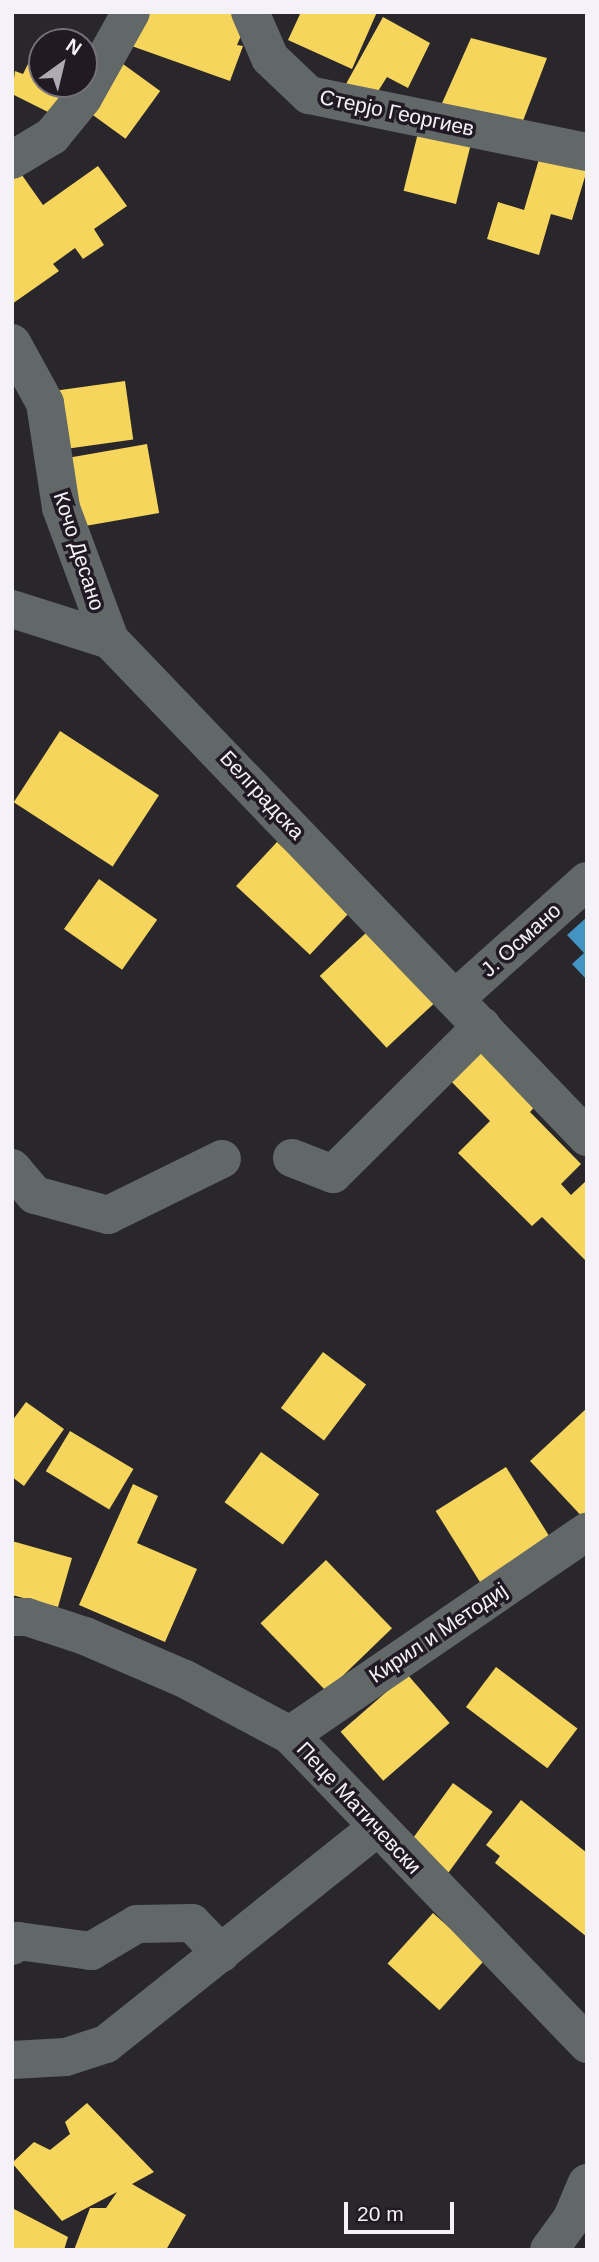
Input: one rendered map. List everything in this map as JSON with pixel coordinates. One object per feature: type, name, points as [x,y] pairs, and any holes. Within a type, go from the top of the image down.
[{"type":"street","points":[[12,160],[52,136],[83,98],[131,12]]},
{"type":"street","name":"Стерјо Георгиев","points":[[250,12],[270,58],[294,86],[309,95],[587,152]]},
{"type":"street","name":"Кочо Десано","points":[[12,343],[45,403],[61,508],[110,640]]},
{"type":"street","name":"Белградска","points":[[12,609],[110,640],[587,1137]]},
{"type":"street","name":"Ј. Османо","points":[[455,999],[587,881]]},
{"type":"street","points":[[292,1158],[333,1174],[482,1026]]},
{"type":"street","points":[[12,1168],[35,1195],[108,1215],[222,1159]]},
{"type":"street","name":"Кирил и Методиј","points":[[290,1735],[587,1532]]},
{"type":"street","name":"Пеце Матичевски","points":[[12,1617],[27,1617],[85,1636],[184,1679],[290,1735],[375,1829],[585,2047]]},
{"type":"street","points":[[12,2060],[65,2057],[106,2044],[375,1829]]},
{"type":"street","points":[[12,1946],[18,1941],[90,1951],[137,1924],[192,1923],[221,1952]]},
{"type":"street","points":[[551,2250],[572,2218],[587,2183]]},
{"type":"street","points":[[551,2250],[587,2224]]},
{"type":"building: Homes","points":[[140,12],[229,12],[243,19],[246,24],[237,45],[243,46],[230,81],[126,44]]},
{"type":"building: Homes","points":[[301,12],[377,12],[352,69],[288,40]]},
{"type":"building: Homes","points":[[383,17],[430,43],[408,88],[387,77],[375,96],[341,93]]},
{"type":"building: Homes","points":[[471,38],[547,58],[521,126],[439,110]]},
{"type":"building: Homes","points":[[28,64],[28,98],[60,98],[52,114],[12,94],[15,71],[23,74]]},
{"type":"building: Homes","points":[[123,64],[160,91],[126,139],[88,112]]},
{"type":"building: Homes","points":[[421,121],[473,134],[456,204],[404,191]]},
{"type":"building: Homes","points":[[542,149],[587,170],[572,220],[551,214],[539,255],[487,239],[498,202],[524,210]]},
{"type":"building: Homes","points":[[98,166],[127,206],[94,229],[104,245],[83,259],[75,248],[53,264],[59,271],[12,304],[12,171],[17,168],[43,205]]},
{"type":"building: Homes","points":[[125,381],[133,439],[60,450],[52,391]]},
{"type":"building: Homes","points":[[147,444],[159,513],[79,527],[67,458]]},
{"type":"building: Homes","points":[[60,731],[159,795],[113,867],[14,802]]},
{"type":"building: Homes","points":[[277,842],[351,911],[310,955],[236,886]]},
{"type":"building: Homes","points":[[99,879],[157,920],[122,970],[64,929]]},
{"type":"building: Homes","points":[[368,931],[435,1003],[387,1048],[320,976]]},
{"type":"building: Homes","points":[[478,1038],[540,1101],[530,1112],[581,1164],[561,1184],[571,1195],[587,1180],[585,1260],[542,1217],[532,1226],[458,1153],[490,1121],[443,1073]]},
{"type":"building: Homes","points":[[323,1352],[366,1384],[324,1440],[281,1408]]},
{"type":"building: Homes","points":[[26,1402],[64,1429],[24,1486],[12,1477],[12,1421]]},
{"type":"building: Homes","points":[[587,1408],[587,1522],[530,1461]]},
{"type":"building: Homes","points":[[70,1431],[133,1469],[109,1509],[46,1471]]},
{"type":"building: Homes","points":[[261,1452],[319,1494],[283,1544],[225,1502]]},
{"type":"building: Homes","points":[[506,1467],[551,1538],[480,1582],[436,1511]]},
{"type":"building: Homes","points":[[133,1484],[158,1496],[137,1543],[197,1569],[165,1642],[79,1605]]},
{"type":"building: Homes","points":[[12,1541],[72,1558],[58,1607],[12,1595]]},
{"type":"building: Homes","points":[[326,1560],[392,1628],[327,1692],[261,1623]]},
{"type":"building: Homes","points":[[496,1667],[577,1728],[547,1768],[466,1707]]},
{"type":"building: Homes","points":[[407,1674],[450,1723],[383,1781],[341,1732]]},
{"type":"building: Homes","points":[[453,1783],[493,1812],[449,1872],[409,1844]]},
{"type":"building: Homes","points":[[521,1800],[587,1853],[587,1937],[495,1863],[500,1856],[486,1845]]},
{"type":"building: Homes","points":[[433,1913],[485,1960],[440,2010],[387,1964]]},
{"type":"building: Homes","points":[[87,2103],[154,2172],[132,2184],[186,2215],[166,2250],[74,2250],[90,2208],[106,2208],[117,2192],[62,2221],[12,2163],[34,2142],[50,2150],[70,2134],[65,2122]]},
{"type":"building: Homes","points":[[14,2209],[68,2237],[64,2250],[12,2250]]},
{"type":"building: Schools","points":[[587,917],[587,980],[572,964],[584,953],[567,935]]}]
